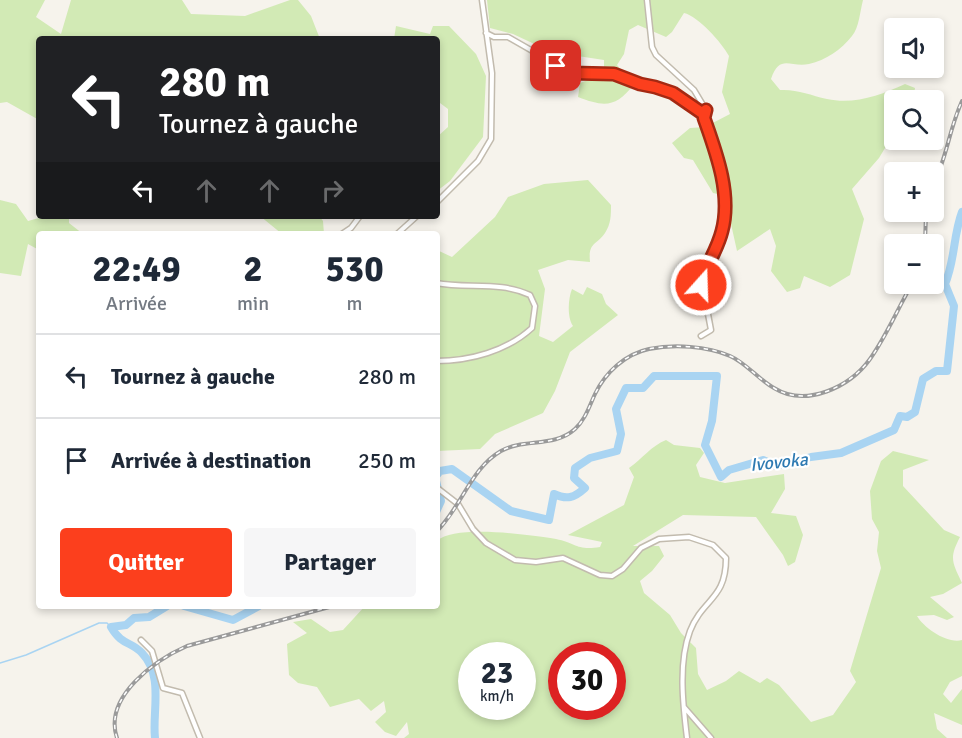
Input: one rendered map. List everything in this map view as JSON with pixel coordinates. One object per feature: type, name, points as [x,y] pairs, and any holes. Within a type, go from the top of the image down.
[{"type":"street","points":[[440,199],[478,161],[491,139],[492,73],[482,0]]},
{"type":"street","points":[[647,0],[652,47],[656,55],[694,90],[706,110],[704,118],[721,176],[725,214],[722,232],[701,278],[711,330],[702,336]]},
{"type":"street","points":[[486,33],[494,37],[508,37],[571,73],[614,74],[673,93],[702,113],[706,110]]},
{"type":"street","points":[[346,231],[358,219]]},
{"type":"street","points":[[400,231],[414,219]]},
{"type":"street","points":[[440,284],[460,286],[504,285],[530,295],[534,306],[532,328],[508,345],[462,359],[440,361]]},
{"type":"street","points":[[440,490],[458,504],[473,529],[486,543],[515,560],[536,562],[563,558],[600,575],[612,576],[623,569],[634,553],[659,539],[689,537],[713,545],[726,558],[726,579],[713,598],[700,611],[690,632],[685,655],[683,706],[687,738]]},
{"type":"street","points":[[141,640],[152,651],[163,687],[182,693],[189,704],[192,724],[200,738]]},
{"type":"street","points":[[683,706],[711,738]]},
{"type":"green space","points":[[0,0],[45,0],[36,17],[61,34],[71,0],[182,0],[191,14],[245,16],[290,0],[298,0],[311,16],[319,36],[36,36],[36,118],[7,102],[0,103]]},
{"type":"green space","points":[[487,0],[863,0],[856,29],[843,46],[833,54],[809,64],[782,64],[774,71],[771,79],[780,90],[798,91],[837,101],[857,100],[884,93],[884,150],[852,189],[864,219],[850,275],[830,287],[804,276],[800,288],[787,292],[771,271],[776,246],[770,229],[737,251],[731,224],[732,197],[713,193],[693,160],[684,158],[672,143],[690,128],[705,127],[730,114],[722,92],[729,56],[715,37],[696,19],[684,13],[666,37],[638,25],[629,30],[624,54],[617,65],[634,84],[621,98],[602,104],[578,97],[580,83],[604,74],[604,60],[571,55],[562,57],[513,34],[490,28]]},
{"type":"green space","points":[[396,26],[430,34],[433,26],[449,26],[476,54],[486,76],[483,137],[450,181],[440,189],[440,134],[448,127],[448,109],[440,103],[440,36],[394,36]]},
{"type":"green space","points":[[905,84],[915,88],[915,90],[891,90]]},
{"type":"green space","points":[[588,180],[611,205],[611,216],[605,233],[591,247],[590,262],[568,260],[538,270],[545,289],[539,336],[553,342],[573,326],[569,308],[572,289],[583,295],[587,287],[602,294],[606,304],[618,315],[570,352],[555,391],[543,413],[495,434],[480,449],[440,451],[440,251],[452,257],[495,217],[508,197],[544,184]]},
{"type":"green space","points":[[0,200],[16,204],[28,221],[36,219],[69,219],[69,223],[79,231],[36,231],[36,248],[28,244],[21,276],[0,273]]},
{"type":"green space","points":[[264,219],[321,219],[323,221],[324,231],[278,231]]},
{"type":"green space","points":[[666,440],[674,445],[700,448],[704,453],[696,465],[700,477],[725,483],[784,474],[785,489],[771,513],[796,516],[803,535],[795,562],[788,566],[783,555],[756,517],[683,515],[633,546],[659,546],[664,556],[640,581],[644,593],[670,615],[681,633],[696,648],[698,674],[707,690],[726,681],[739,671],[760,683],[767,678],[779,685],[811,722],[833,715],[856,682],[850,671],[881,568],[877,551],[879,532],[872,519],[870,491],[881,461],[893,451],[929,460],[903,470],[903,486],[944,530],[960,537],[954,550],[953,560],[962,583],[943,594],[930,597],[954,617],[947,620],[934,615],[917,616],[936,634],[950,640],[962,640],[962,676],[950,682],[943,694],[951,703],[962,689],[962,725],[934,713],[937,729],[947,738],[404,738],[409,734],[407,722],[396,736],[385,732],[375,722],[386,712],[384,701],[371,711],[359,699],[330,707],[317,687],[298,683],[289,675],[287,644],[307,633],[293,622],[311,619],[330,632],[343,630],[362,609],[440,609],[440,539],[446,536],[476,532],[512,533],[556,539],[581,547],[600,547],[602,542],[568,535],[624,505],[634,477],[629,468],[651,449]]},
{"type":"waterway","name":"Ivovoka","points":[[440,471],[452,469],[511,511],[549,520],[554,494],[570,497],[585,488],[574,478],[575,468],[590,458],[617,451],[621,434],[616,409],[626,388],[643,388],[654,376],[717,376],[712,421],[705,445],[721,477],[729,470],[763,460],[776,466],[811,457],[841,453],[894,430],[900,416],[907,417],[915,412],[923,379],[936,371],[947,371],[954,306],[945,284],[962,212]]},
{"type":"waterway","name":"Ivovoka","points":[[440,497],[440,503]]},
{"type":"waterway","points":[[155,738],[156,694],[153,672],[142,653],[119,637],[111,627],[126,625],[134,618],[149,617],[162,609]]},
{"type":"waterway","name":"Ivovoka","points":[[194,609],[233,620],[253,609]]},
{"type":"waterway","points":[[0,663],[26,655],[99,623],[107,623],[111,627]]},
{"type":"railway","points":[[943,162],[962,101]]},
{"type":"railway","points":[[925,234],[926,222]]},
{"type":"railway","points":[[440,528],[482,467],[491,458],[510,447],[558,439],[567,435],[584,417],[604,379],[632,355],[649,349],[669,347],[711,350],[736,359],[768,384],[786,394],[813,395],[839,386],[861,369],[882,341],[907,294]]},
{"type":"railway","points":[[117,738],[115,723],[118,708],[125,695],[147,670],[174,652],[187,646],[322,609]]},
{"type":"route","points":[[556,66],[571,73],[620,75],[640,84],[673,93],[702,113],[706,110],[704,118],[721,176],[725,214],[722,232],[701,278],[701,285]]}]
